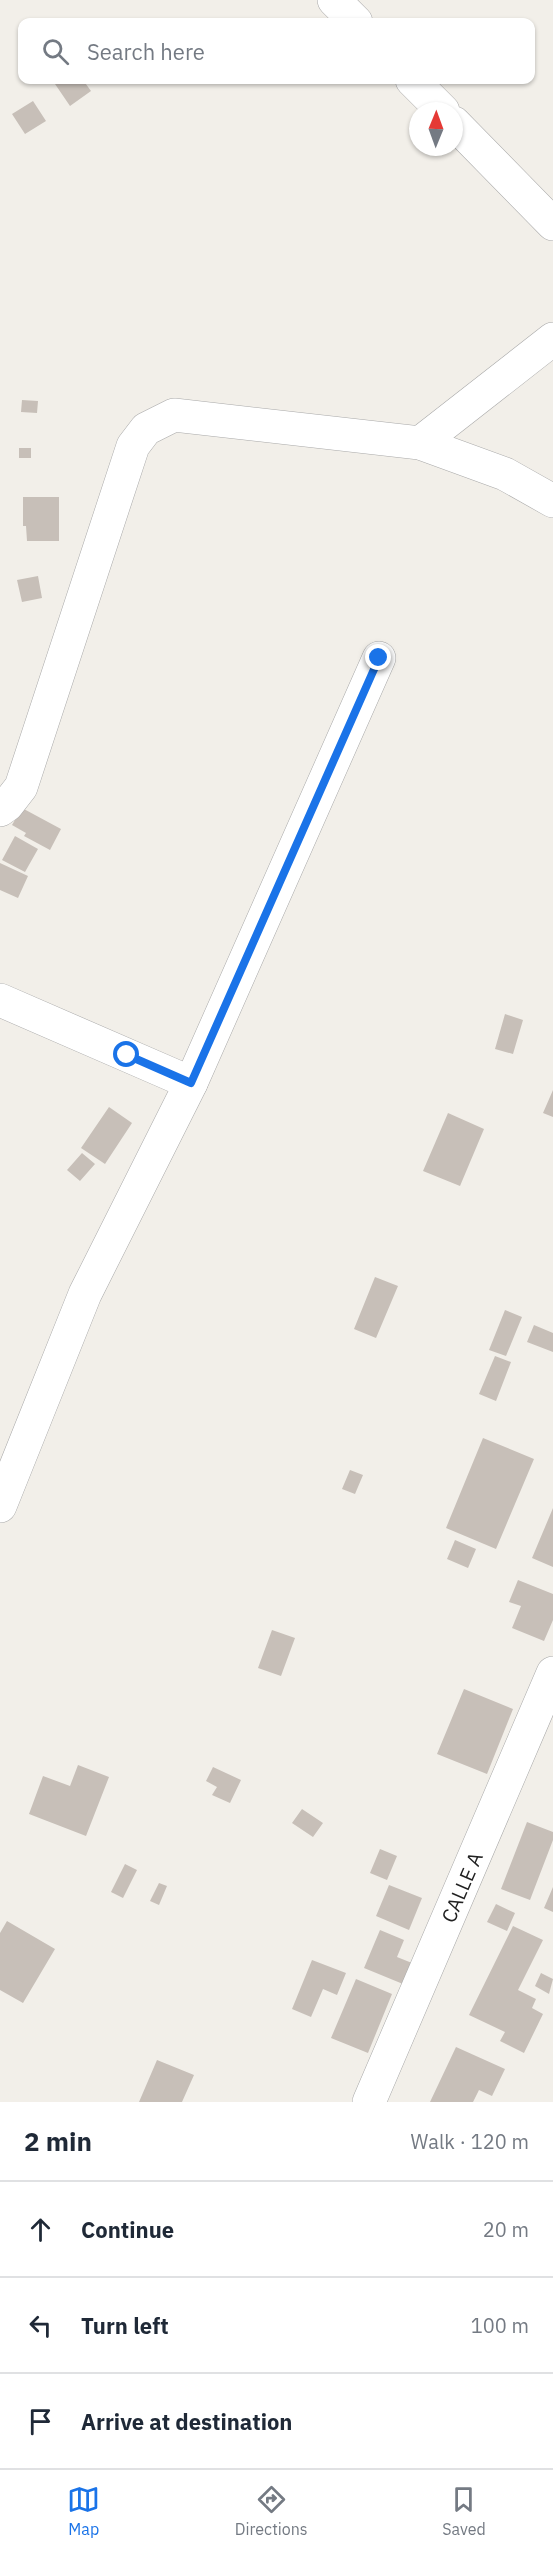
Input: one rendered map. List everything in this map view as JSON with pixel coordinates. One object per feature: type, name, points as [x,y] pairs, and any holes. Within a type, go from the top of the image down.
[{"type":"street","points":[[334,0],[352,18]]},
{"type":"street","points":[[416,84],[434,102]]},
{"type":"street","points":[[463,132],[553,224]]},
{"type":"street","points":[[420,443],[553,339]]},
{"type":"street","points":[[0,810],[21,787],[133,446],[146,429],[174,415],[420,443],[505,474],[553,501]]},
{"type":"street","points":[[0,1506],[85,1294],[191,1083],[379,658]]},
{"type":"street","points":[[0,1000],[191,1083]]},
{"type":"street","name":"CALLE A","points":[[369,2102],[553,1673]]},
{"type":"building","points":[[55,84],[86,84],[91,91],[70,106]]},
{"type":"building","points":[[33,101],[46,121],[25,134],[12,114]]},
{"type":"building","points":[[22,400],[38,401],[37,413],[21,412]]},
{"type":"building","points":[[19,448],[31,448],[31,458],[19,458]]},
{"type":"building","points":[[23,497],[59,497],[59,541],[27,541],[26,526],[23,526]]},
{"type":"building","points":[[38,576],[42,598],[22,602],[17,580]]},
{"type":"building","points":[[22,808],[61,829],[50,850],[24,836],[26,833],[12,825]]},
{"type":"building","points":[[15,836],[38,849],[25,872],[2,860]]},
{"type":"building","points":[[0,863],[28,876],[18,898],[0,890]]},
{"type":"building","points":[[505,1014],[523,1020],[513,1054],[495,1049]]},
{"type":"building","points":[[553,1090],[553,1117],[543,1113]]},
{"type":"building","points":[[109,1107],[132,1123],[105,1164],[81,1148]]},
{"type":"building","points":[[448,1113],[484,1129],[460,1186],[423,1171]]},
{"type":"building","points":[[82,1153],[95,1164],[80,1181],[67,1170]]},
{"type":"building","points":[[375,1277],[398,1286],[376,1338],[354,1329]]},
{"type":"building","points":[[505,1310],[522,1317],[506,1356],[489,1350]]},
{"type":"building","points":[[534,1325],[553,1333],[553,1352],[527,1342]]},
{"type":"building","points":[[495,1356],[511,1362],[496,1401],[479,1394]]},
{"type":"building","points":[[483,1438],[534,1459],[496,1549],[446,1528]]},
{"type":"building","points":[[350,1470],[363,1475],[355,1494],[342,1489]]},
{"type":"building","points":[[553,1508],[553,1567],[532,1558]]},
{"type":"building","points":[[455,1540],[476,1549],[468,1568],[447,1559]]},
{"type":"building","points":[[518,1580],[553,1594],[553,1620],[544,1641],[512,1628],[521,1606],[509,1602]]},
{"type":"building","points":[[272,1630],[295,1638],[281,1676],[258,1668]]},
{"type":"building","points":[[464,1689],[513,1709],[487,1774],[437,1754]]},
{"type":"building","points":[[78,1765],[109,1777],[86,1836],[29,1814],[43,1776],[70,1786]]},
{"type":"building","points":[[213,1767],[241,1780],[230,1803],[212,1795],[217,1787],[206,1781]]},
{"type":"building","points":[[302,1809],[323,1823],[313,1837],[292,1823]]},
{"type":"building","points":[[527,1822],[553,1832],[553,1840],[530,1900],[501,1889]]},
{"type":"building","points":[[380,1849],[397,1856],[387,1880],[370,1873]]},
{"type":"building","points":[[125,1864],[137,1870],[123,1898],[111,1892]]},
{"type":"building","points":[[159,1883],[167,1886],[159,1905],[150,1901]]},
{"type":"building","points":[[389,1885],[422,1898],[409,1930],[376,1916]]},
{"type":"building","points":[[553,1887],[553,1912],[544,1908]]},
{"type":"building","points":[[496,1904],[515,1913],[507,1931],[487,1922]]},
{"type":"building","points":[[7,1921],[55,1949],[23,2003],[0,1990],[0,1933]]},
{"type":"building","points":[[513,1926],[543,1940],[518,1990],[536,1999],[532,2008],[543,2014],[524,2053],[500,2041],[505,2032],[469,2015]]},
{"type":"building","points":[[380,1930],[404,1940],[397,1957],[412,1963],[403,1984],[364,1968]]},
{"type":"building","points":[[312,1960],[346,1973],[337,1995],[323,1989],[311,2017],[292,2009]]},
{"type":"building","points":[[541,1973],[553,1979],[549,1994],[535,1986]]},
{"type":"building","points":[[356,1979],[392,1994],[368,2053],[331,2038]]},
{"type":"building","points":[[456,2047],[505,2069],[492,2096],[479,2090],[473,2102],[430,2102]]},
{"type":"building","points":[[157,2060],[194,2075],[182,2102],[139,2102]]},
{"type":"route","points":[[127,1055],[191,1083],[379,658]]}]
